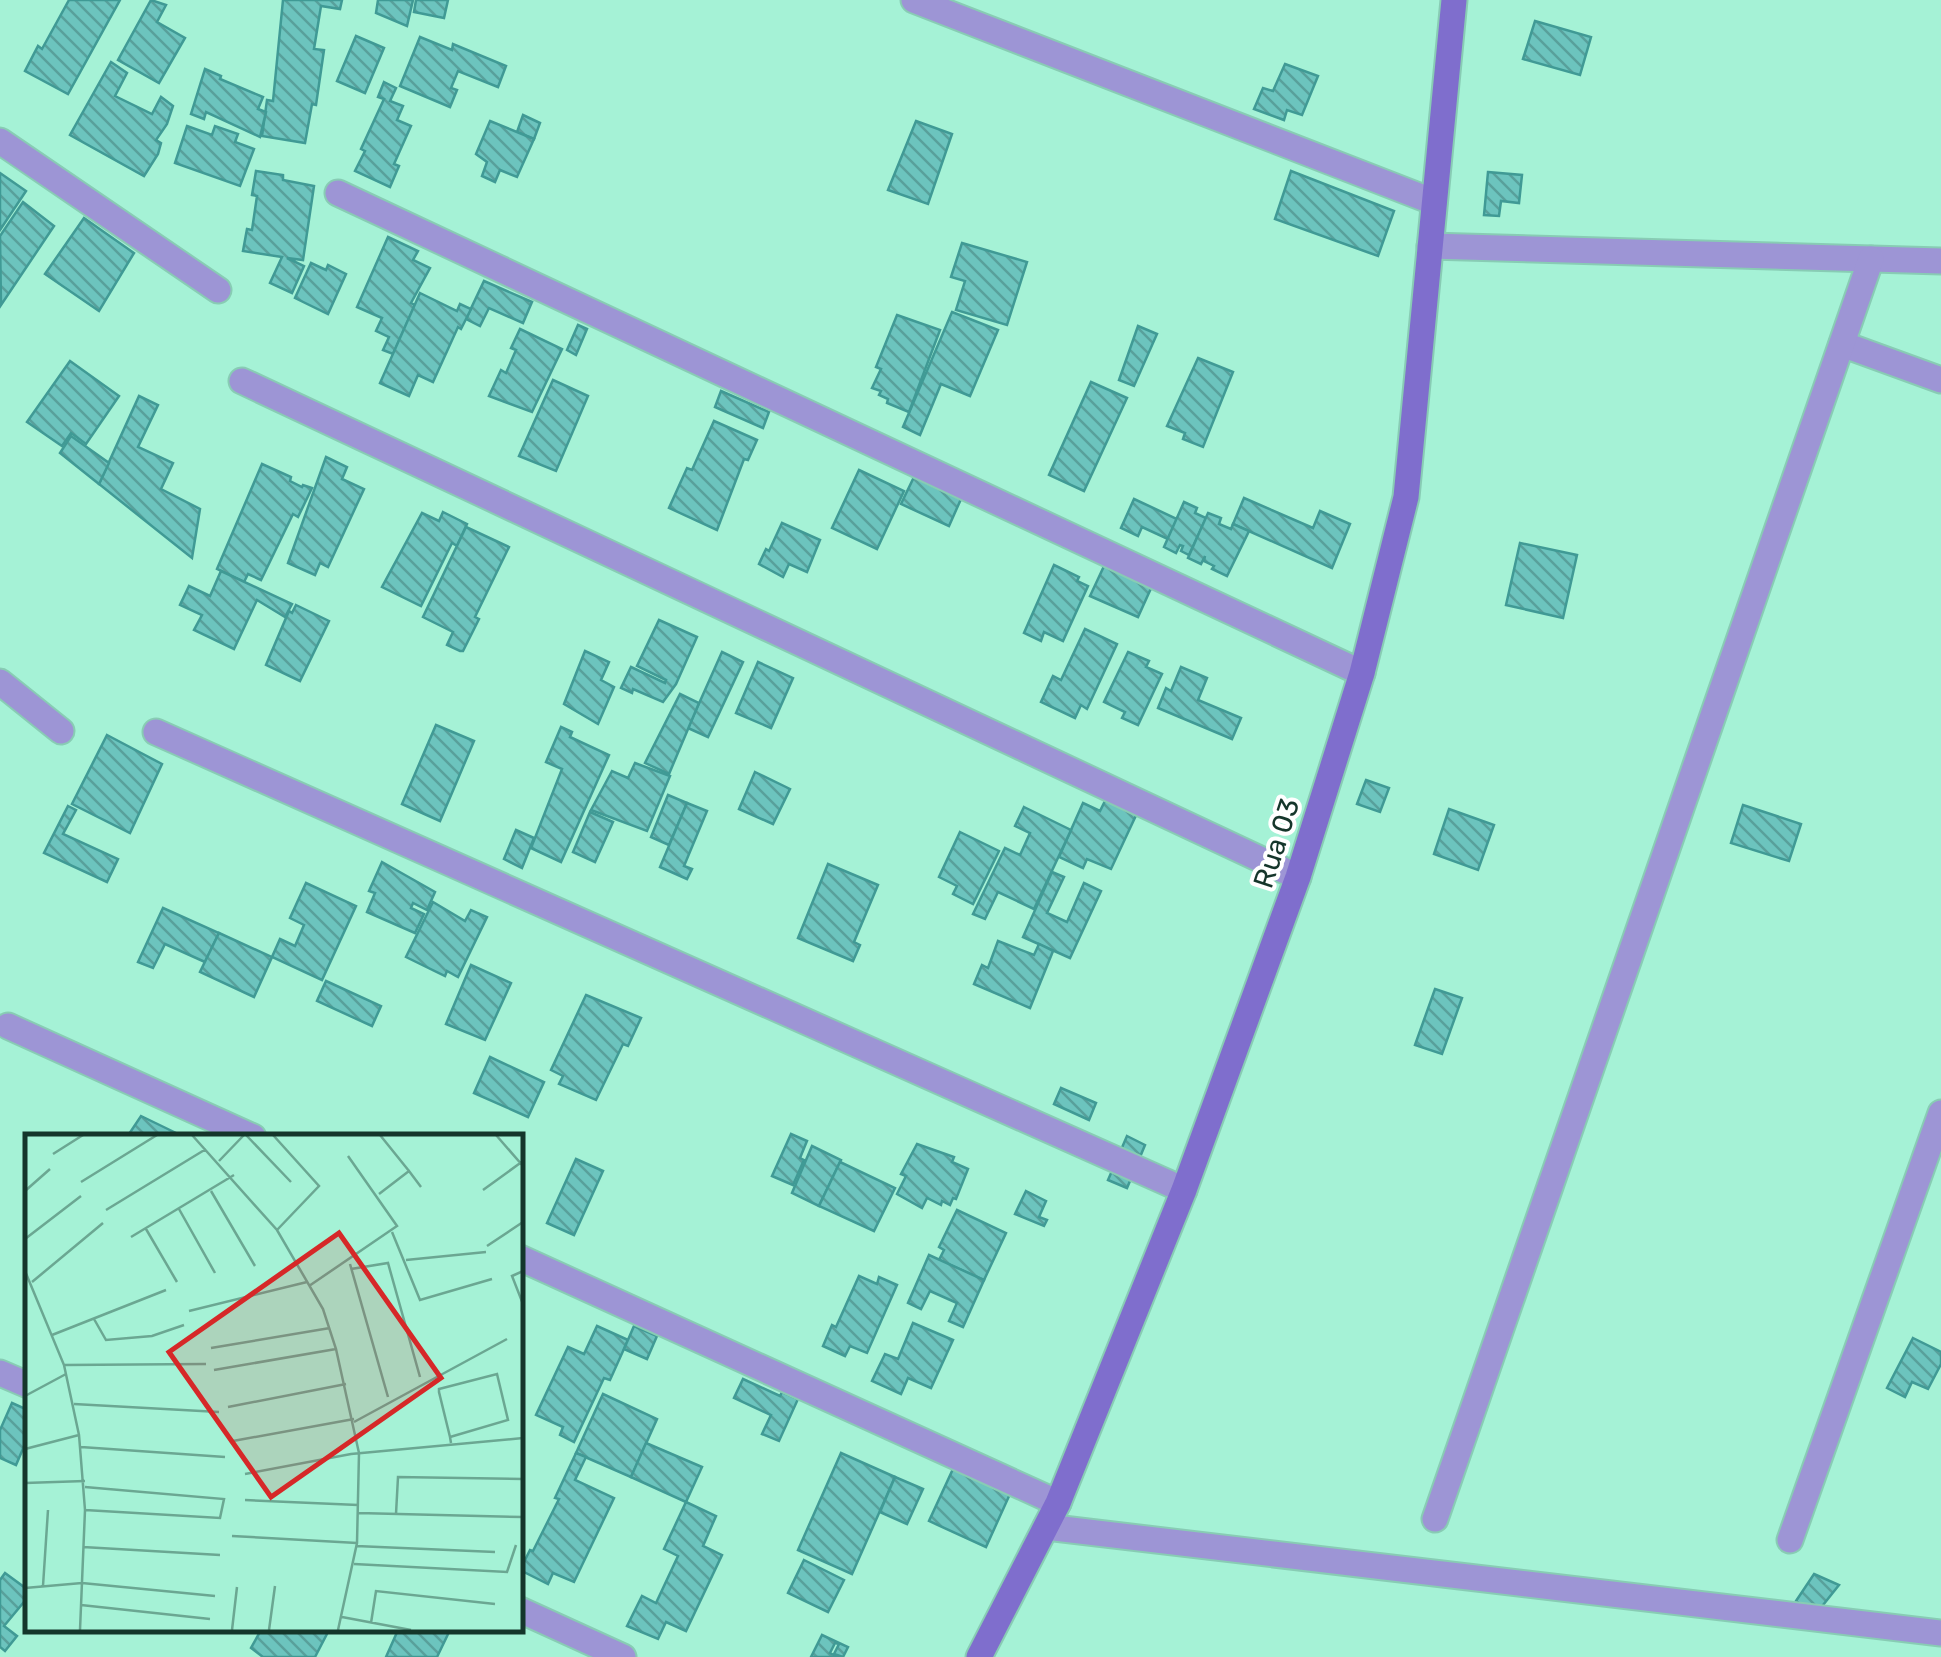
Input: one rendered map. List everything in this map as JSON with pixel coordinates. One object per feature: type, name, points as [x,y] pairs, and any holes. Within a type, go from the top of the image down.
[{"type":"street","points":[[914,0],[1434,202]]},
{"type":"street","name":"Rua 03","points":[[979,1657],[1058,1503],[1184,1190],[1298,877],[1362,673],[1406,498],[1454,0]]},
{"type":"street","points":[[0,141],[218,290]]},
{"type":"street","points":[[338,193],[1362,673]]},
{"type":"street","points":[[1430,246],[1941,261]]},
{"type":"street","points":[[1435,1520],[1871,259]]},
{"type":"street","points":[[1842,344],[1941,380]]},
{"type":"street","points":[[242,380],[1298,877]]},
{"type":"street","points":[[0,682],[61,731]]},
{"type":"street","points":[[156,732],[1184,1190]]},
{"type":"street","points":[[8,1026],[246,1134]]},
{"type":"street","points":[[1790,1540],[1941,1113]]},
{"type":"street","points":[[522,1259],[1058,1503]]},
{"type":"street","points":[[0,1373],[25,1384]]},
{"type":"street","points":[[1046,1527],[1941,1633]]},
{"type":"street","points":[[522,1611],[623,1657]]},
{"type":"building","points":[[69,0],[120,0],[68,94],[25,71]]},
{"type":"building","points":[[151,0],[166,5],[157,22],[185,38],[159,83],[118,60]]},
{"type":"building","points":[[283,0],[342,0],[340,9],[321,6],[314,49],[324,50],[316,105],[312,104],[305,143],[262,136],[267,100],[273,101]]},
{"type":"building","points":[[378,0],[413,0],[407,26],[376,13]]},
{"type":"building","points":[[416,0],[448,0],[444,18],[414,12]]},
{"type":"building","points":[[1535,21],[1591,37],[1580,75],[1523,59]]},
{"type":"building","points":[[356,36],[384,48],[365,93],[337,81]]},
{"type":"building","points":[[420,37],[452,50],[453,44],[506,66],[498,87],[458,71],[451,88],[457,90],[450,107],[400,86]]},
{"type":"building","points":[[111,62],[127,73],[115,96],[152,114],[161,97],[173,106],[156,140],[161,143],[158,154],[144,176],[70,135]]},
{"type":"building","points":[[1285,64],[1318,76],[1302,115],[1287,110],[1284,120],[1254,109],[1263,88],[1273,91]]},
{"type":"building","points":[[205,69],[263,97],[258,109],[266,112],[260,137],[206,112],[204,119],[191,114]]},
{"type":"building","points":[[384,82],[396,88],[390,101],[403,106],[397,120],[411,126],[394,164],[399,166],[390,187],[355,171],[384,99],[378,97]]},
{"type":"building","points":[[523,115],[540,123],[534,139],[517,132]]},
{"type":"building","points":[[490,121],[534,139],[517,177],[500,170],[495,182],[482,176],[487,162],[476,154]]},
{"type":"building","points":[[916,121],[952,134],[928,204],[888,190]]},
{"type":"building","points":[[187,126],[212,135],[215,126],[238,134],[235,142],[254,149],[240,186],[175,163]]},
{"type":"building","points":[[256,171],[314,186],[303,260],[287,258],[304,266],[292,293],[270,283],[282,257],[243,251],[247,229],[252,230]]},
{"type":"building","points":[[1291,171],[1394,211],[1378,256],[1275,219]]},
{"type":"building","points":[[1488,172],[1522,175],[1519,203],[1501,201],[1499,216],[1484,215]]},
{"type":"building","points":[[0,173],[26,191],[0,230]]},
{"type":"building","points":[[23,202],[54,226],[1,305],[0,236]]},
{"type":"building","points":[[84,218],[134,253],[99,311],[45,274]]},
{"type":"building","points":[[388,237],[418,251],[413,260],[430,268],[411,303],[415,305],[393,354],[383,350],[389,337],[376,331],[382,318],[357,307]]},
{"type":"building","points":[[962,243],[1027,262],[1007,325],[956,310],[965,281],[951,277]]},
{"type":"building","points":[[311,263],[326,270],[328,265],[346,274],[328,314],[295,298]]},
{"type":"building","points":[[484,281],[532,302],[523,323],[489,308],[480,326],[466,319]]},
{"type":"building","points":[[420,293],[457,311],[460,304],[471,309],[461,329],[458,327],[433,382],[418,375],[409,396],[380,383]]},
{"type":"building","points":[[952,312],[998,330],[970,396],[941,384],[920,435],[903,427]]},
{"type":"building","points":[[897,315],[940,330],[909,412],[887,403],[888,399],[879,395],[881,391],[872,388],[881,369],[876,367]]},
{"type":"building","points":[[578,325],[587,329],[576,355],[567,350]]},
{"type":"building","points":[[1138,326],[1157,334],[1134,386],[1119,380]]},
{"type":"building","points":[[520,329],[562,349],[532,412],[489,396],[501,370],[506,373]]},
{"type":"building","points":[[1198,358],[1233,372],[1203,447],[1183,439],[1185,433],[1167,426]]},
{"type":"building","points":[[70,361],[119,396],[86,444],[71,433],[62,446],[27,422]]},
{"type":"building","points":[[553,380],[588,396],[556,471],[519,456]]},
{"type":"building","points":[[1091,382],[1127,398],[1084,491],[1049,475]]},
{"type":"building","points":[[721,391],[769,412],[763,428],[715,407]]},
{"type":"building","points":[[139,396],[158,405],[138,447],[173,463],[161,489],[200,509],[192,558],[99,484]]},
{"type":"building","points":[[714,421],[757,440],[748,460],[744,459],[717,530],[669,508]]},
{"type":"building","points":[[71,436],[109,463],[99,484],[60,453]]},
{"type":"building","points":[[326,457],[347,467],[342,479],[364,489],[328,567],[320,563],[315,575],[288,563]]},
{"type":"building","points":[[262,464],[291,477],[290,481],[302,487],[312,488],[298,517],[293,514],[261,580],[248,574],[244,582],[217,569]]},
{"type":"building","points":[[859,470],[904,491],[877,549],[832,528]]},
{"type":"building","points":[[914,477],[961,499],[949,526],[901,504]]},
{"type":"building","points":[[1244,498],[1313,528],[1320,511],[1350,524],[1332,568],[1233,524]]},
{"type":"building","points":[[1134,499],[1177,519],[1168,539],[1142,527],[1138,536],[1121,528]]},
{"type":"building","points":[[1184,502],[1206,518],[1189,555],[1181,551],[1180,545],[1176,553],[1164,547]]},
{"type":"building","points":[[443,512],[467,524],[457,546],[452,543],[421,606],[382,587],[422,513],[439,521]]},
{"type":"building","points":[[1208,513],[1221,518],[1219,524],[1231,529],[1233,524],[1249,531],[1227,576],[1212,569],[1214,566],[1204,561],[1205,556],[1201,564],[1188,558]]},
{"type":"building","points":[[782,523],[820,540],[807,572],[789,564],[783,577],[759,564]]},
{"type":"building","points":[[466,527],[509,547],[475,617],[479,619],[460,651],[447,645],[453,632],[423,617]]},
{"type":"building","points":[[1520,543],[1577,555],[1563,618],[1506,605]]},
{"type":"building","points":[[1105,564],[1152,586],[1138,617],[1090,596]]},
{"type":"building","points":[[1054,565],[1088,586],[1063,641],[1044,632],[1041,641],[1024,633]]},
{"type":"building","points":[[221,571],[292,604],[285,617],[257,600],[234,649],[194,630],[202,615],[180,605],[189,586],[210,596]]},
{"type":"building","points":[[296,605],[329,621],[300,681],[266,665],[289,611],[292,613]]},
{"type":"building","points":[[659,620],[697,637],[676,684],[663,702],[621,688],[631,667],[665,683],[666,680],[637,666]]},
{"type":"building","points":[[1085,629],[1117,644],[1087,709],[1081,705],[1075,718],[1041,702],[1053,676],[1061,680]]},
{"type":"building","points":[[585,651],[609,662],[601,680],[614,687],[598,724],[564,704]]},
{"type":"building","points":[[722,652],[743,662],[708,737],[688,728]]},
{"type":"building","points":[[1128,652],[1149,661],[1146,667],[1162,674],[1138,725],[1122,718],[1125,712],[1104,702]]},
{"type":"building","points":[[758,662],[793,678],[771,728],[736,713]]},
{"type":"building","points":[[1181,667],[1207,678],[1198,700],[1241,718],[1232,739],[1158,708],[1166,688],[1171,691]]},
{"type":"building","points":[[680,694],[699,703],[669,774],[645,763]]},
{"type":"building","points":[[436,725],[474,741],[440,821],[402,804]]},
{"type":"building","points":[[561,727],[572,732],[570,737],[609,755],[561,862],[531,848],[562,769],[546,762]]},
{"type":"building","points":[[107,735],[162,764],[130,833],[72,804]]},
{"type":"building","points":[[635,763],[670,776],[647,831],[591,810],[612,771],[628,778]]},
{"type":"building","points":[[755,772],[790,789],[773,824],[739,809]]},
{"type":"building","points":[[1366,780],[1389,788],[1380,812],[1357,804]]},
{"type":"building","points":[[668,795],[687,803],[669,845],[651,837]]},
{"type":"building","points":[[1107,797],[1138,811],[1111,869],[1087,859],[1083,868],[1059,857],[1083,803],[1100,811]]},
{"type":"building","points":[[687,803],[707,811],[684,866],[692,869],[687,879],[660,867]]},
{"type":"building","points":[[1743,805],[1801,824],[1789,861],[1731,843]]},
{"type":"building","points":[[68,806],[76,810],[63,834],[118,859],[107,882],[44,853]]},
{"type":"building","points":[[1024,807],[1071,830],[1034,909],[998,892],[985,919],[973,914],[1005,848],[1020,855],[1030,833],[1015,826]]},
{"type":"building","points":[[1449,809],[1494,825],[1478,870],[1434,854]]},
{"type":"building","points":[[590,812],[613,822],[595,862],[573,852]]},
{"type":"building","points":[[516,830],[534,838],[522,868],[504,859]]},
{"type":"building","points":[[960,832],[999,851],[973,904],[953,894],[957,886],[939,877]]},
{"type":"building","points":[[382,862],[435,892],[427,910],[413,903],[411,908],[424,914],[415,933],[367,912],[375,893],[369,891]]},
{"type":"building","points":[[828,864],[878,885],[854,942],[860,945],[853,961],[798,938]]},
{"type":"building","points":[[1052,872],[1064,877],[1047,913],[1067,922],[1084,883],[1101,891],[1070,958],[1023,937]]},
{"type":"building","points":[[306,883],[356,906],[322,980],[272,957],[280,939],[295,946],[304,925],[290,918]]},
{"type":"building","points":[[433,902],[465,921],[471,910],[487,917],[458,977],[447,971],[445,976],[406,957]]},
{"type":"building","points":[[163,908],[219,933],[205,962],[165,944],[153,968],[138,962]]},
{"type":"building","points":[[219,933],[272,957],[254,997],[200,972]]},
{"type":"building","points":[[998,941],[1034,955],[1039,944],[1053,951],[1030,1008],[974,984],[982,965],[988,968]]},
{"type":"building","points":[[471,965],[511,983],[485,1040],[446,1024]]},
{"type":"building","points":[[326,981],[381,1006],[372,1026],[317,1001]]},
{"type":"building","points":[[1435,989],[1462,998],[1442,1054],[1415,1045]]},
{"type":"building","points":[[586,995],[641,1018],[628,1046],[623,1044],[596,1100],[559,1084],[563,1076],[551,1070]]},
{"type":"building","points":[[490,1057],[544,1082],[528,1117],[474,1093]]},
{"type":"building","points":[[1061,1088],[1096,1103],[1089,1120],[1054,1104]]},
{"type":"building","points":[[141,1116],[176,1133],[176,1134],[129,1134]]},
{"type":"building","points":[[791,1134],[807,1141],[793,1185],[772,1176]]},
{"type":"building","points":[[1127,1136],[1145,1145],[1127,1188],[1108,1180]]},
{"type":"building","points":[[917,1144],[954,1157],[952,1162],[968,1169],[950,1205],[927,1198],[922,1208],[897,1194],[906,1176],[901,1174]]},
{"type":"building","points":[[812,1146],[841,1160],[819,1206],[792,1193]]},
{"type":"building","points":[[576,1159],[603,1171],[574,1235],[547,1223]]},
{"type":"building","points":[[840,1162],[895,1188],[874,1231],[819,1206]]},
{"type":"building","points":[[1026,1191],[1046,1201],[1039,1217],[1047,1220],[1044,1226],[1015,1214]]},
{"type":"building","points":[[957,1210],[1006,1233],[984,1280],[939,1260],[944,1250],[939,1247]]},
{"type":"building","points":[[929,1255],[984,1280],[963,1327],[949,1321],[957,1303],[930,1291],[921,1309],[908,1303]]},
{"type":"building","points":[[859,1276],[877,1284],[879,1277],[897,1285],[867,1353],[850,1346],[845,1356],[823,1346]]},
{"type":"building","points":[[913,1323],[953,1340],[931,1388],[908,1378],[901,1394],[872,1381],[885,1354],[898,1359]]},
{"type":"building","points":[[597,1326],[628,1340],[610,1380],[604,1378],[574,1442],[560,1435],[563,1427],[536,1415],[568,1347],[584,1354]]},
{"type":"building","points":[[634,1326],[657,1336],[647,1359],[624,1349]]},
{"type":"building","points":[[1913,1338],[1941,1352],[1941,1364],[1928,1389],[1912,1382],[1905,1397],[1887,1388]]},
{"type":"building","points":[[743,1379],[780,1396],[782,1392],[798,1399],[779,1441],[762,1434],[771,1415],[734,1398]]},
{"type":"building","points":[[603,1394],[657,1419],[631,1477],[576,1453]]},
{"type":"building","points":[[12,1403],[25,1409],[25,1444],[16,1465],[0,1458],[0,1430]]},
{"type":"building","points":[[646,1443],[702,1467],[686,1502],[631,1477]]},
{"type":"building","points":[[576,1453],[586,1457],[575,1480],[614,1498],[574,1582],[553,1573],[548,1584],[522,1571],[522,1566],[559,1499],[555,1498]]},
{"type":"building","points":[[841,1453],[895,1477],[852,1574],[798,1550]]},
{"type":"building","points":[[953,1469],[1010,1494],[986,1547],[929,1521]]},
{"type":"building","points":[[895,1477],[923,1489],[907,1524],[880,1512]]},
{"type":"building","points":[[686,1502],[716,1516],[703,1546],[722,1555],[686,1631],[666,1622],[658,1639],[627,1626],[642,1596],[656,1603],[678,1556],[664,1549]]},
{"type":"building","points":[[804,1560],[844,1580],[828,1612],[788,1593]]},
{"type":"building","points":[[5,1573],[25,1588],[25,1601],[4,1626],[17,1636],[5,1651],[0,1647],[0,1580]]},
{"type":"building","points":[[1814,1574],[1839,1585],[1815,1615],[1796,1601]]},
{"type":"building","points":[[260,1632],[328,1632],[315,1657],[263,1657],[251,1648]]},
{"type":"building","points":[[397,1632],[449,1632],[437,1657],[386,1657]]},
{"type":"building","points":[[822,1635],[848,1647],[843,1657],[834,1654],[839,1644],[835,1643],[830,1653],[838,1657],[811,1657]]}]
